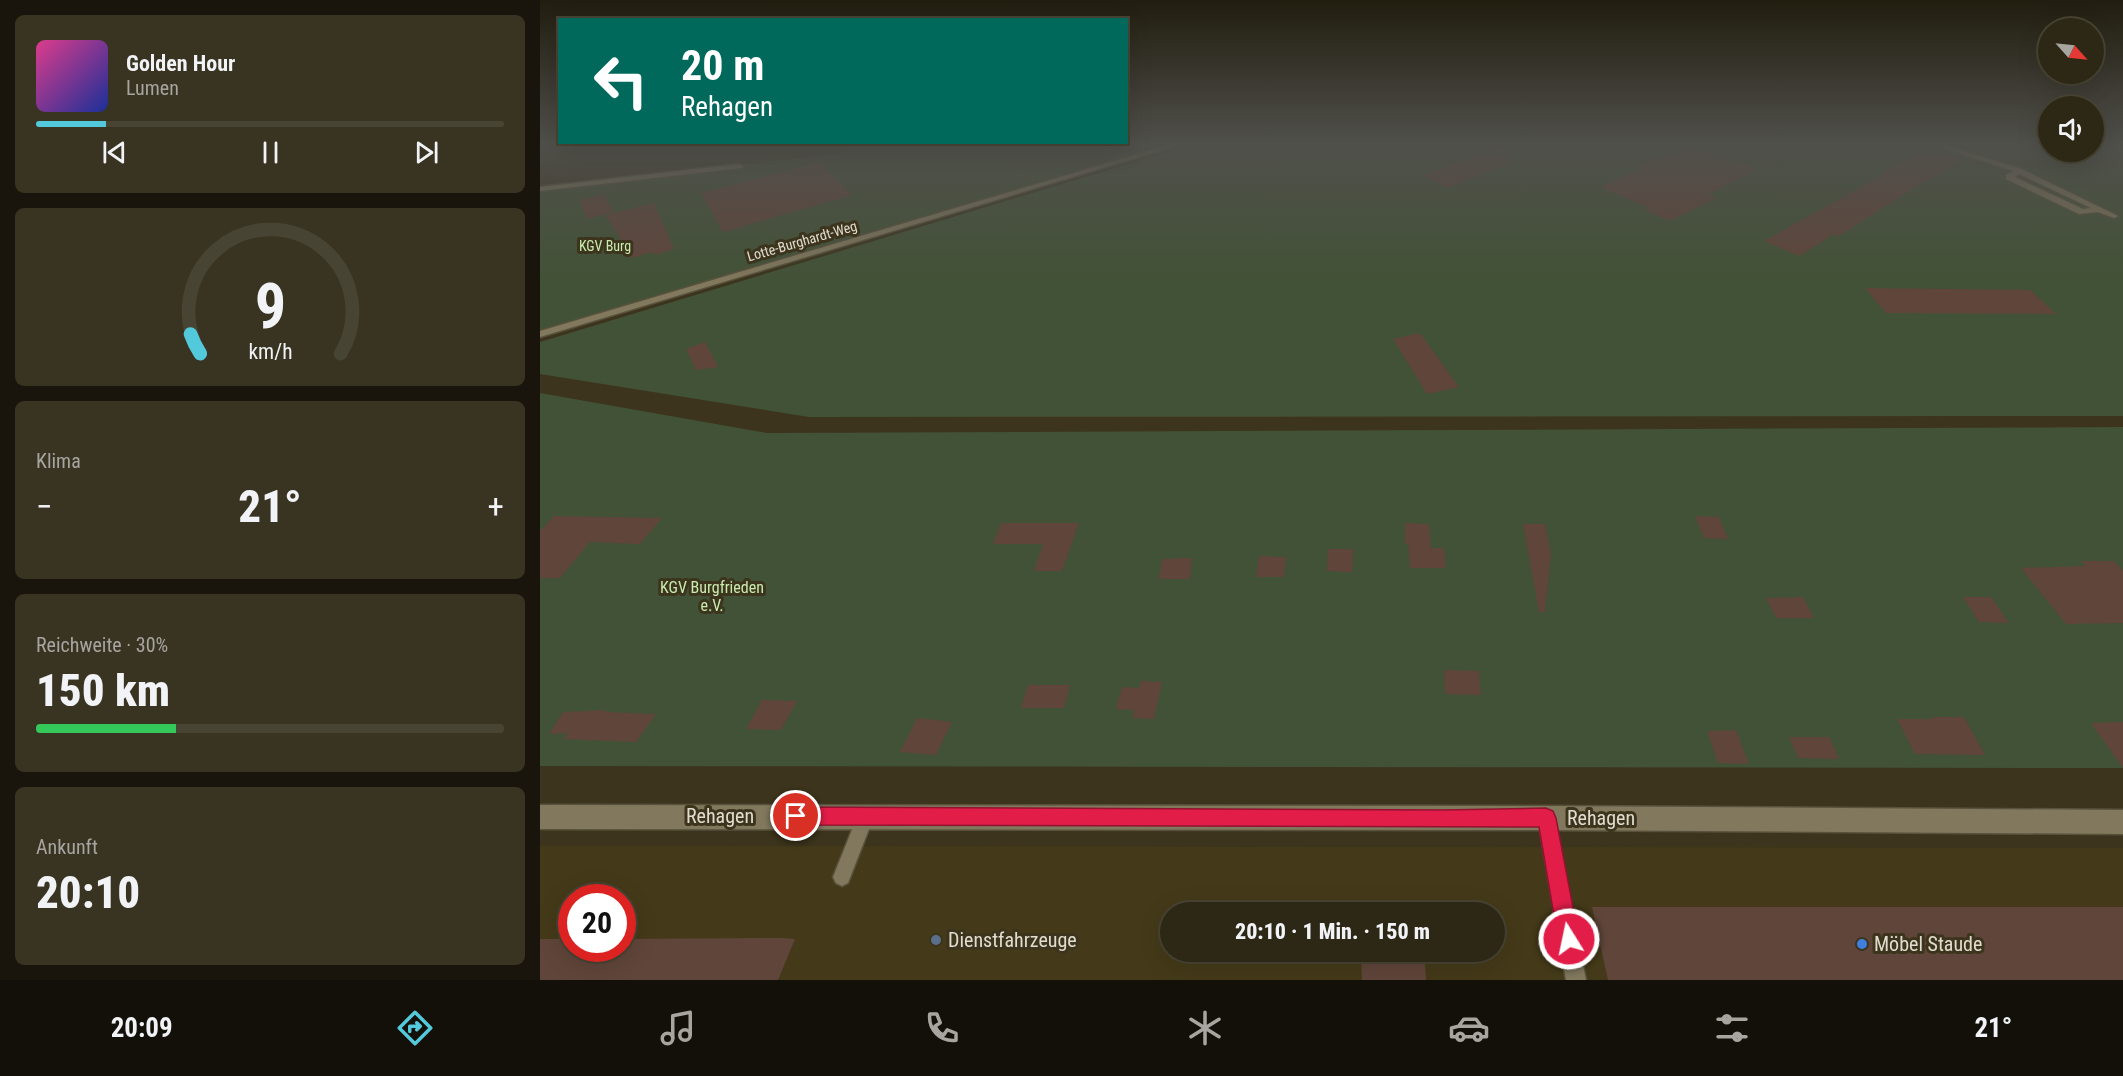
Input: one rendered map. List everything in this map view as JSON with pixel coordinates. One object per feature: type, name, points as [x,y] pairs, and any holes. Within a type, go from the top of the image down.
[{"type":"street","name":"Rehagen","points":[[540,817],[1546,818],[2123,822]]},
{"type":"lane","name":"Lotte-Burghardt-Weg","points":[[540,334],[1022,191]]},
{"type":"lane","points":[[2038,191],[2082,212],[2098,209],[2114,216]]},
{"type":"lane","points":[[842,877],[866,816]]},
{"type":"lane","points":[[1546,818],[1576,980]]},
{"type":"shaded area","points":[[540,846],[2123,848],[2123,980],[540,980]]},
{"type":"green space","name":"KGV Burg","points":[[540,191],[1018,191],[540,334]]},
{"type":"green space","points":[[1040,191],[2123,191],[2123,416],[809,417],[540,374],[540,342]]},
{"type":"green space","name":"KGV Burgfrieden e.V.","points":[[540,393],[767,433],[2123,427],[2123,768],[540,766]]},
{"type":"building","points":[[710,191],[848,191],[852,195],[723,232],[701,193]]},
{"type":"building","points":[[1609,191],[1715,191],[1709,194],[1716,198],[1670,221],[1645,210],[1649,208]]},
{"type":"building","points":[[1854,191],[1910,191],[1839,236],[1834,234],[1799,256],[1764,241]]},
{"type":"building","points":[[604,194],[613,212],[587,219],[580,200]]},
{"type":"building","points":[[654,203],[674,249],[655,255],[653,252],[631,258],[606,215]]},
{"type":"building","points":[[1865,288],[2030,290],[2056,314],[1886,313]]},
{"type":"building","points":[[1420,333],[1459,387],[1427,394],[1393,339]]},
{"type":"building","points":[[705,342],[718,367],[696,370],[686,349]]},
{"type":"building","points":[[554,516],[662,518],[640,544],[590,542],[560,578],[540,578],[540,531]]},
{"type":"building","points":[[1695,516],[1719,517],[1728,539],[1704,538]]},
{"type":"building","points":[[1001,523],[1079,523],[1062,571],[1034,571],[1043,544],[993,544]]},
{"type":"building","points":[[1405,523],[1429,524],[1431,548],[1444,548],[1446,568],[1410,568],[1408,544],[1405,544]]},
{"type":"building","points":[[1523,524],[1545,524],[1551,554],[1545,612],[1539,612]]},
{"type":"building","points":[[1328,549],[1353,549],[1352,572],[1327,571]]},
{"type":"building","points":[[1259,556],[1286,557],[1284,577],[1256,577]]},
{"type":"building","points":[[1192,558],[1190,579],[1159,579],[1162,559]]},
{"type":"building","points":[[2081,561],[2114,561],[2123,571],[2123,623],[2066,624],[2021,568],[2086,566]]},
{"type":"building","points":[[1803,597],[1814,618],[1776,618],[1766,598]]},
{"type":"building","points":[[1963,597],[1991,597],[2009,623],[1979,622]]},
{"type":"building","points":[[1444,670],[1479,671],[1481,695],[1445,694]]},
{"type":"building","points":[[1141,681],[1162,682],[1154,719],[1132,718],[1134,710],[1116,709],[1122,687],[1139,688]]},
{"type":"building","points":[[1028,685],[1070,685],[1064,708],[1021,708]]},
{"type":"building","points":[[762,700],[797,701],[781,730],[746,729]]},
{"type":"building","points":[[607,710],[605,712],[656,714],[636,742],[564,739],[568,733],[549,734],[563,712]]},
{"type":"building","points":[[1932,717],[1964,717],[1985,755],[1915,754],[1897,719],[1933,719]]},
{"type":"building","points":[[917,718],[952,722],[936,755],[900,752]]},
{"type":"building","points":[[2123,722],[2123,768],[2091,723]]},
{"type":"building","points":[[1736,730],[1749,764],[1718,763],[1707,731]]},
{"type":"building","points":[[1789,737],[1829,737],[1839,759],[1798,758]]},
{"type":"building","name":"Möbel Staude","points":[[1592,907],[2123,907],[2123,980],[1608,980]]},
{"type":"building","points":[[540,939],[558,939],[558,962],[636,962],[636,939],[795,939],[778,980],[540,980]]},
{"type":"building","points":[[1361,962],[1425,962],[1426,980],[1362,980]]},
{"type":"place","name":"Dienstfahrzeuge","points":[[936,940]]},
{"type":"place","name":"Möbel Staude","points":[[1862,944]]},
{"type":"route","points":[[796,816],[1546,818],[1569,939]]}]
